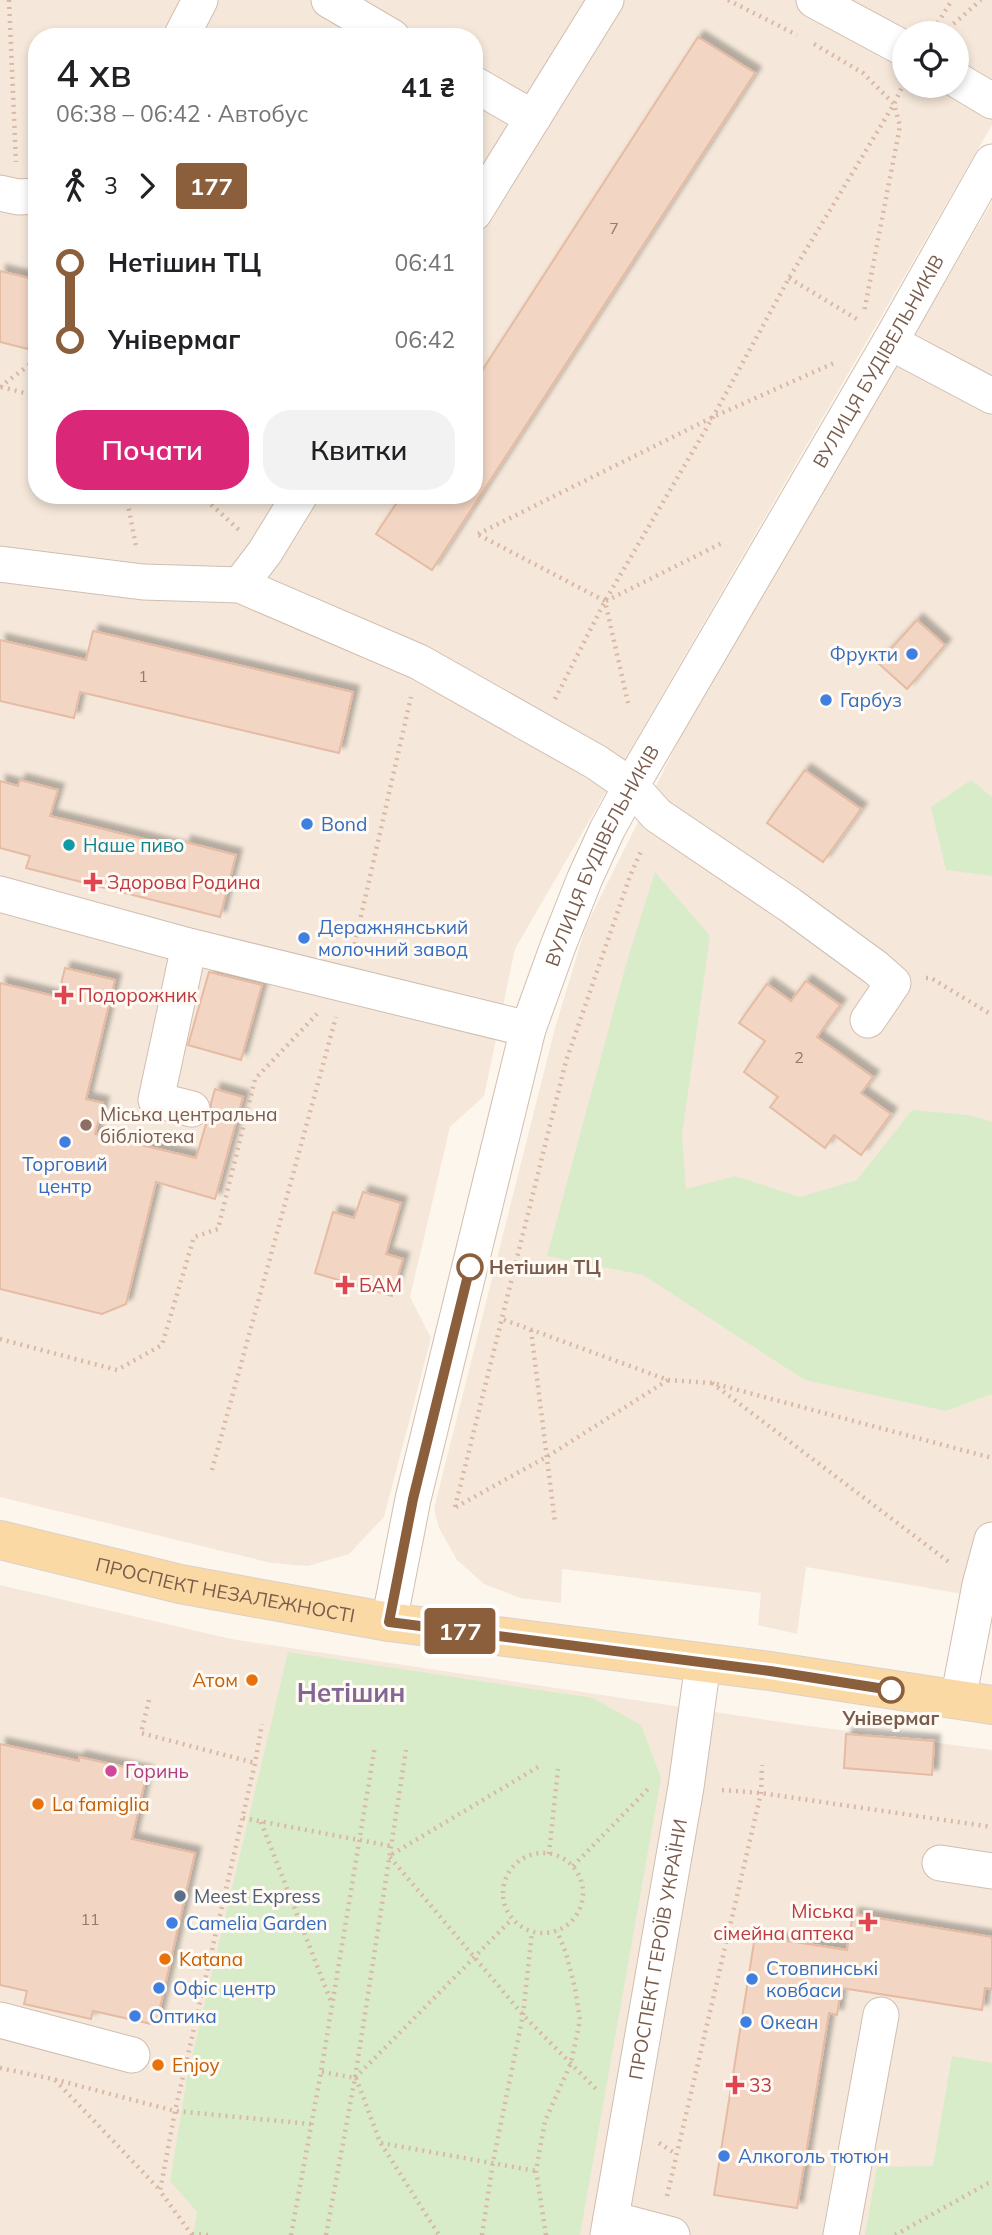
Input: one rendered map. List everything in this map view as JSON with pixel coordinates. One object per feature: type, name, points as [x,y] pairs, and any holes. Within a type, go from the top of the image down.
[{"type":"main road","name":"ПРОСПЕКТ НЕЗАЛЕЖНОСТІ","points":[[0,1540],[180,1584],[389,1622],[703,1663],[975,1703]]},
{"type":"street","points":[[186,28],[200,0]]},
{"type":"street","points":[[329,0],[377,28]]},
{"type":"street","points":[[483,199],[606,0]]},
{"type":"street","points":[[814,0],[892,42]]},
{"type":"street","points":[[969,87],[992,101]]},
{"type":"street","points":[[483,89],[533,118]]},
{"type":"street","name":"ВУЛИЦЯ БУДІВЕЛЬНИКІВ","points":[[389,1622],[413,1499],[528,1029],[585,877],[631,786],[992,162]]},
{"type":"street","points":[[890,342],[992,396]]},
{"type":"street","points":[[240,585],[265,552],[294,504]]},
{"type":"street","points":[[0,564],[143,582],[240,585],[419,662],[596,762],[631,786],[657,815],[790,905],[876,968],[893,983],[868,1020]]},
{"type":"street","points":[[0,894],[189,946],[528,1029]]},
{"type":"street","points":[[189,946],[156,1100],[192,1109]]},
{"type":"street","points":[[975,1703],[980,1585],[992,1540]]},
{"type":"street","name":"ПРОСПЕКТ ГЕРОЇВ УКРАЇНИ","points":[[610,2227],[685,1795],[703,1663]]},
{"type":"street","points":[[940,1863],[992,1871]]},
{"type":"street","points":[[841,2235],[881,2015]]},
{"type":"street","points":[[2,2030],[132,2055]]},
{"type":"street","points":[[610,2227],[666,2234]]},
{"type":"path","points":[[9,0],[18,195]]},
{"type":"path","points":[[728,0],[803,37],[863,74],[894,104],[900,126],[862,322],[789,278]]},
{"type":"path","points":[[940,21],[953,0]]},
{"type":"path","points":[[957,21],[981,0]]},
{"type":"path","points":[[0,55],[10,54]]},
{"type":"path","points":[[539,730],[605,601],[713,417],[789,278],[897,98]]},
{"type":"path","points":[[628,703],[605,601],[478,534],[713,417],[834,363]]},
{"type":"path","points":[[0,387],[28,366]]},
{"type":"path","points":[[0,387],[28,394]]},
{"type":"path","points":[[128,504],[143,582]]},
{"type":"path","points":[[211,504],[265,552]]},
{"type":"path","points":[[605,601],[722,543]]},
{"type":"path","points":[[212,1470],[345,985],[419,662]]},
{"type":"path","points":[[893,983],[931,978],[992,1015]]},
{"type":"path","points":[[0,1339],[117,1370],[162,1345],[194,1237],[218,1229],[255,1079],[345,985]]},
{"type":"path","points":[[502,1319],[668,1380],[712,1383],[992,1458]]},
{"type":"path","points":[[531,1330],[555,1522]]},
{"type":"path","points":[[455,1507],[548,1456],[668,1380]]},
{"type":"path","points":[[712,1383],[980,1585]]},
{"type":"path","points":[[149,1700],[141,1733],[255,1763]]},
{"type":"path","points":[[160,2191],[175,2111],[262,1724]]},
{"type":"path","points":[[291,2235],[361,1840],[375,1746]]},
{"type":"path","points":[[326,2235],[355,2078],[406,1750]]},
{"type":"path","points":[[666,2234],[676,2154],[761,1793],[762,1765]]},
{"type":"path","points":[[389,1856],[538,1767]]},
{"type":"path","points":[[549,1854],[558,1769]]},
{"type":"path","points":[[573,1866],[651,1785]]},
{"type":"path","points":[[722,1790],[761,1793],[992,1827]]},
{"type":"path","points":[[243,1818],[391,1846]]},
{"type":"path","points":[[261,1822],[332,2006]]},
{"type":"path","points":[[536,1854],[549,1854],[562,1858],[573,1866],[583,1889],[582,1902],[569,1925],[545,1934],[531,1932],[512,1919],[503,1891],[506,1878],[513,1867],[536,1854]]},
{"type":"path","points":[[389,1856],[523,2015],[628,2122]]},
{"type":"path","points":[[355,2078],[512,1919]]},
{"type":"path","points":[[545,2235],[536,2171],[545,2121],[571,2063],[580,2020],[566,1953],[557,1931]]},
{"type":"path","points":[[482,2235],[493,2162],[523,2015],[531,1932]]},
{"type":"path","points":[[0,2068],[175,2111],[312,2124]]},
{"type":"path","points":[[321,2072],[355,2078]]},
{"type":"path","points":[[355,2078],[380,2142],[439,2235]]},
{"type":"path","points":[[53,2079],[160,2191],[191,2235],[208,2235]]},
{"type":"path","points":[[380,2142],[536,2171]]},
{"type":"path","points":[[895,2235],[992,2181]]},
{"type":"shaded area","points":[[0,0],[992,0],[992,125],[515,949],[484,1096],[450,1127],[410,1297],[431,1338],[384,1517],[349,1554],[308,1566],[271,1563],[0,1497]]},
{"type":"shaded area","points":[[992,202],[992,1599],[806,1567],[797,1634],[758,1625],[761,1593],[562,1569],[561,1603],[520,1598],[484,1584],[457,1560],[439,1528],[434,1509],[555,1028],[586,926],[682,734]]},
{"type":"shaded area","points":[[0,1585],[231,1639],[794,1724],[992,1750],[992,2235],[0,2235]]},
{"type":"green space","points":[[971,780],[992,797],[992,876],[946,870],[931,807]]},
{"type":"green space","points":[[655,872],[710,936],[682,1135],[686,1189],[735,1176],[800,1197],[857,1180],[912,1110],[969,1115],[992,1122],[992,1394],[946,1411],[805,1380],[643,1275],[547,1256],[627,961]]},
{"type":"green space","points":[[288,1652],[593,1698],[641,1725],[661,1778],[580,2235],[193,2235],[197,2212],[170,2181],[187,2078]]},
{"type":"green space","points":[[952,2056],[992,2063],[992,2235],[865,2235],[877,2167],[933,2166]]},
{"type":"building","points":[[698,37],[755,73],[483,492],[483,369]]},
{"type":"building","points":[[0,271],[28,278],[28,349],[0,342]]},
{"type":"building","points":[[396,504],[475,504],[432,570],[376,534]]},
{"type":"building","name":"Фрукти","points":[[917,620],[945,645],[907,689],[878,663]]},
{"type":"building","points":[[93,631],[353,692],[339,753],[80,692],[74,718],[0,701],[0,640],[86,660]]},
{"type":"building","points":[[805,770],[861,809],[823,862],[767,823]]},
{"type":"building","points":[[20,780],[58,790],[50,816],[184,849],[185,842],[236,855],[220,917],[26,868],[30,856],[0,848],[0,781],[18,786]]},
{"type":"building","name":"Торговий центр","points":[[65,968],[115,980],[86,1099],[103,1103],[95,1134],[196,1158],[211,1115],[215,1089],[243,1097],[215,1199],[156,1182],[126,1304],[102,1314],[0,1289],[0,983],[58,997]]},
{"type":"building","points":[[209,972],[262,985],[241,1060],[188,1045]]},
{"type":"building","points":[[806,981],[840,1005],[817,1037],[873,1077],[861,1093],[891,1114],[861,1155],[834,1135],[825,1148],[770,1107],[778,1097],[744,1072],[765,1041],[739,1023],[767,984],[791,1001]]},
{"type":"building","points":[[363,1192],[401,1203],[386,1254],[403,1259],[392,1296],[315,1273],[333,1212],[354,1218]]},
{"type":"building","points":[[846,1734],[934,1741],[932,1775],[844,1768]]},
{"type":"building","points":[[0,1744],[147,1772],[132,1839],[195,1853],[156,2025],[93,2011],[91,2019],[24,2004],[27,1991],[0,1985]]},
{"type":"building","points":[[853,1914],[992,1937],[992,1989],[985,1988],[982,2010],[841,1988],[837,2015],[829,2013],[797,2208],[714,2195],[755,1936],[847,1950]]},
{"type":"bus line","name":"177","points":[[470,1267],[413,1499],[389,1622],[770,1671],[891,1690]]},
{"type":"place","name":"Фрукти","points":[[912,654]]},
{"type":"place","name":"Гарбуз","points":[[826,700]]},
{"type":"place","name":"Bond","points":[[307,824]]},
{"type":"place","name":"Наше пиво","points":[[69,845]]},
{"type":"place","name":"Здорова Родина","points":[[93,882]]},
{"type":"place","name":"Деражнянський молочний завод","points":[[304,938]]},
{"type":"place","name":"Подорожник","points":[[64,995]]},
{"type":"place","name":"Міська центральна бібліотека","points":[[86,1125]]},
{"type":"place","name":"Торговий центр","points":[[65,1142]]},
{"type":"place","name":"Нетішин ТЦ","points":[[470,1267]]},
{"type":"place","name":"БАМ","points":[[345,1285]]},
{"type":"place","name":"Атом","points":[[252,1680]]},
{"type":"place","name":"Універмаг","points":[[891,1690]]},
{"type":"place","name":"Горинь","points":[[111,1771]]},
{"type":"place","name":"La famiglia","points":[[38,1804]]},
{"type":"place","name":"Meest Express","points":[[180,1896]]},
{"type":"place","name":"Міська сімейна аптека","points":[[868,1922]]},
{"type":"place","name":"Camelia Garden","points":[[172,1923]]},
{"type":"place","name":"Katana","points":[[165,1959]]},
{"type":"place","name":"Стовпинські ковбаси","points":[[752,1979]]},
{"type":"place","name":"Офіс центр","points":[[159,1988]]},
{"type":"place","name":"Оптика","points":[[135,2016]]},
{"type":"place","name":"Океан","points":[[746,2022]]},
{"type":"place","name":"Enjoy","points":[[158,2065]]},
{"type":"place","name":"33","points":[[735,2085]]},
{"type":"place","name":"Алкоголь тютюн","points":[[724,2156]]},
{"type":"district","name":"Нетішин","points":[[351,1693]]}]
